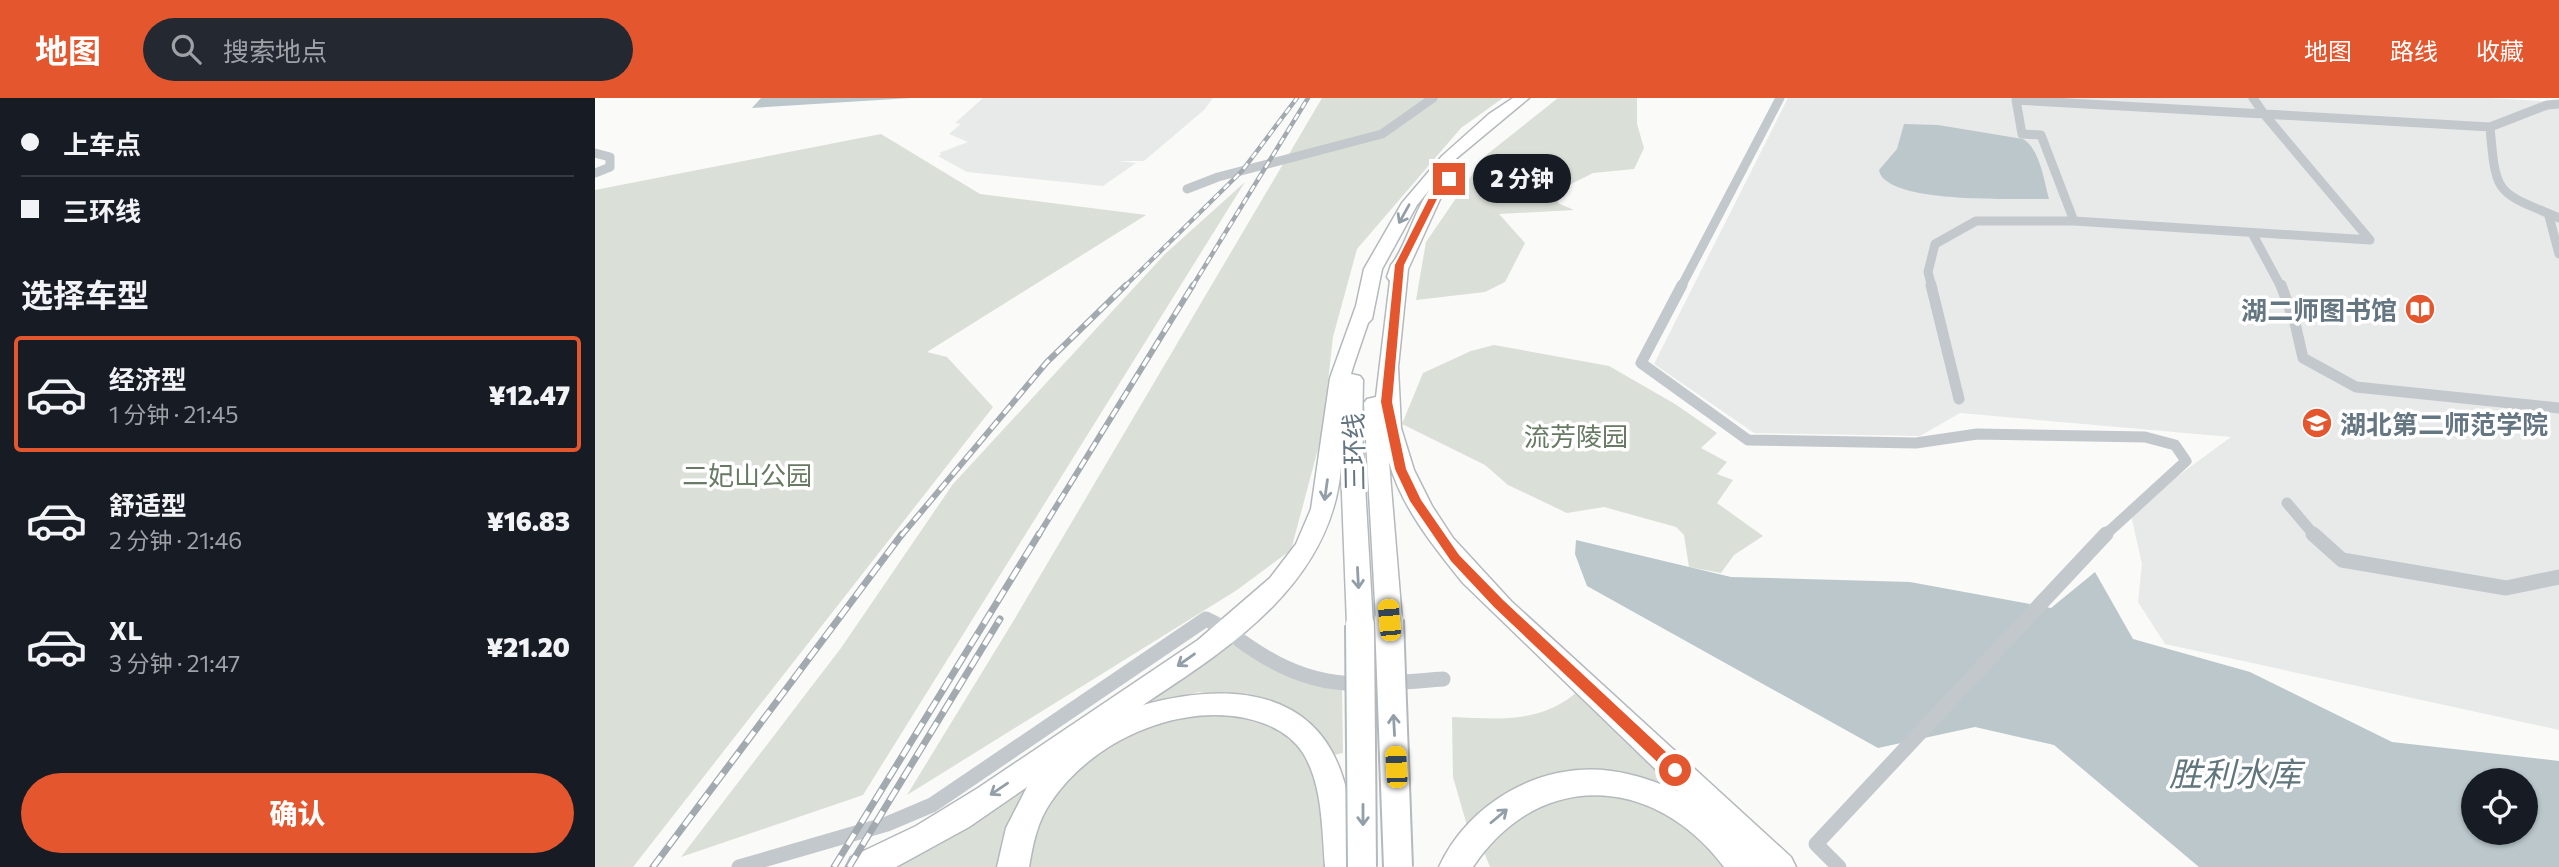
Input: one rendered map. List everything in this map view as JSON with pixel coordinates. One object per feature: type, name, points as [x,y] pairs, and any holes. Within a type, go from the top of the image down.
[{"type":"highway","name":"三环线","points":[[1362,867],[1360,625],[1351,432],[1356,352],[1373,269],[1410,203],[1447,159],[1494,117],[1522,98]]},
{"type":"highway","name":"三环线","points":[[1398,867],[1398,791],[1374,403],[1382,326],[1400,265],[1434,196],[1478,146],[1538,98]]},
{"type":"highway","points":[[1400,265],[1387,373],[1388,414],[1401,469],[1436,534],[1499,604],[1780,867]]},
{"type":"highway","points":[[862,867],[939,827],[994,792],[1234,625],[1279,584],[1306,547],[1325,502],[1343,366],[1366,305]]},
{"type":"highway","points":[[1013,867],[1019,837],[1028,814],[1048,786],[1090,743],[1115,728],[1162,710],[1198,703],[1226,702],[1272,713],[1291,723],[1311,742],[1326,767],[1341,867]]},
{"type":"highway","points":[[1455,867],[1471,842],[1513,804],[1557,788],[1589,783],[1620,784],[1643,789],[1686,808],[1712,827],[1744,867]]},
{"type":"street","points":[[1187,189],[1218,177],[1382,134],[1433,98]]},
{"type":"street","points":[[1780,98],[1641,363],[1748,440],[1916,443],[1977,433],[2145,437],[2172,441],[2180,447],[2186,461],[2085,554],[1816,844],[1839,867]]},
{"type":"street","points":[[1959,399],[1928,272],[1935,244],[1976,221],[2074,221],[2370,240],[2253,98]]},
{"type":"street","points":[[2074,221],[2041,135],[2022,134],[2016,100],[2490,127],[2547,105],[2559,104]]},
{"type":"street","points":[[2490,127],[2494,175],[2505,195],[2554,217],[2559,254]]},
{"type":"street","points":[[595,153],[610,157],[610,167],[595,173]]},
{"type":"street","points":[[2252,233],[2283,285],[2297,321],[2303,358],[2356,387],[2559,408]]},
{"type":"street","points":[[2287,503],[2325,548],[2342,560],[2506,588],[2547,576],[2559,577]]},
{"type":"street","points":[[739,867],[887,824],[932,805],[1206,619],[1220,626]]},
{"type":"street","points":[[1234,636],[1260,656],[1314,681],[1343,684],[1443,679]]},
{"type":"shaded area","points":[[983,98],[1213,98],[1204,110],[1144,161],[1119,161],[1136,163],[1103,186],[967,172],[938,156],[942,154],[939,153],[968,142],[949,134],[961,124],[955,123]]},
{"type":"shaded area","name":"湖北第二师范学院","points":[[1788,98],[2487,98],[2559,102],[2559,730],[2165,644],[2138,602],[2142,564],[2130,511],[2231,437],[1960,413],[1920,436],[1754,433],[1654,364]]},
{"type":"green space","points":[[1322,98],[1503,98],[1461,128],[1357,249],[1333,337],[1322,434],[1291,550],[1237,590],[907,795],[1014,620]]},
{"type":"green space","points":[[1558,98],[1637,98],[1637,124],[1644,148],[1634,169],[1593,173],[1561,189],[1558,203],[1574,210],[1499,214],[1525,243],[1505,282],[1485,292],[1416,300],[1426,242],[1485,156]]},
{"type":"green space","name":"二妃山公园","points":[[881,134],[980,194],[1146,215],[927,352],[947,357],[993,407],[633,867],[595,867],[595,190]]},
{"type":"green space","points":[[1245,182],[863,795],[681,857],[841,648],[953,484],[1165,254]]},
{"type":"green space","name":"流芳陵园","points":[[1494,345],[1609,366],[1675,404],[1717,433],[1701,448],[1727,462],[1717,474],[1733,480],[1717,503],[1763,536],[1734,555],[1721,573],[1689,567],[1684,535],[1676,527],[1604,507],[1567,513],[1508,485],[1485,465],[1402,424],[1423,373],[1471,351]]},
{"type":"green space","points":[[1227,641],[1296,679],[1342,690],[1343,753],[1329,756],[1262,699],[1199,692],[1171,699],[1097,734],[998,867],[882,867]]},
{"type":"green space","points":[[1581,688],[1772,867],[1618,775],[1468,829],[1453,777],[1452,717],[1504,718],[1537,714],[1567,700]]},
{"type":"green space","points":[[1218,715],[1252,721],[1277,731],[1295,745],[1307,763],[1315,784],[1321,809],[1327,867],[1025,867],[1035,833],[1050,803],[1069,778],[1093,757],[1120,740],[1150,728],[1183,719]]},
{"type":"green space","points":[[1585,794],[1637,799],[1687,824],[1727,867],[1490,867],[1482,847],[1507,827],[1541,806]]},
{"type":"water","points":[[761,98],[911,98],[752,108]]},
{"type":"water","points":[[1904,124],[1938,125],[2023,139],[2034,150],[2049,199],[1984,199],[1928,194],[1904,189],[1887,181],[1879,170],[1897,149]]},
{"type":"water","name":"胜利水库","points":[[1576,540],[1731,577],[1910,582],[2051,608],[2095,572],[2133,639],[2250,672],[2392,742],[2559,761],[2559,867],[2199,867],[2054,745],[1975,727],[1878,748],[1587,586],[1575,554]]},
{"type":"railway","points":[[1124,287],[1242,171],[1297,98]]},
{"type":"railway","points":[[1192,287],[1308,98]]},
{"type":"railway","points":[[901,536],[1047,362],[1126,285]]},
{"type":"railway","points":[[1038,536],[1193,285]]},
{"type":"railway","points":[[653,867],[902,534]]},
{"type":"railway","points":[[834,867],[1039,534]]},
{"type":"railway","points":[[849,867],[1000,619]]},
{"type":"place","name":"湖二师图书馆","points":[[2420,309]]},
{"type":"place","name":"湖北第二师范学院","points":[[2317,423]]},
{"type":"route","points":[[1449,179],[1434,196],[1400,265],[1398,301],[1387,373],[1387,402],[1390,427],[1407,485],[1436,534],[1455,558],[1499,604],[1675,770]]}]
